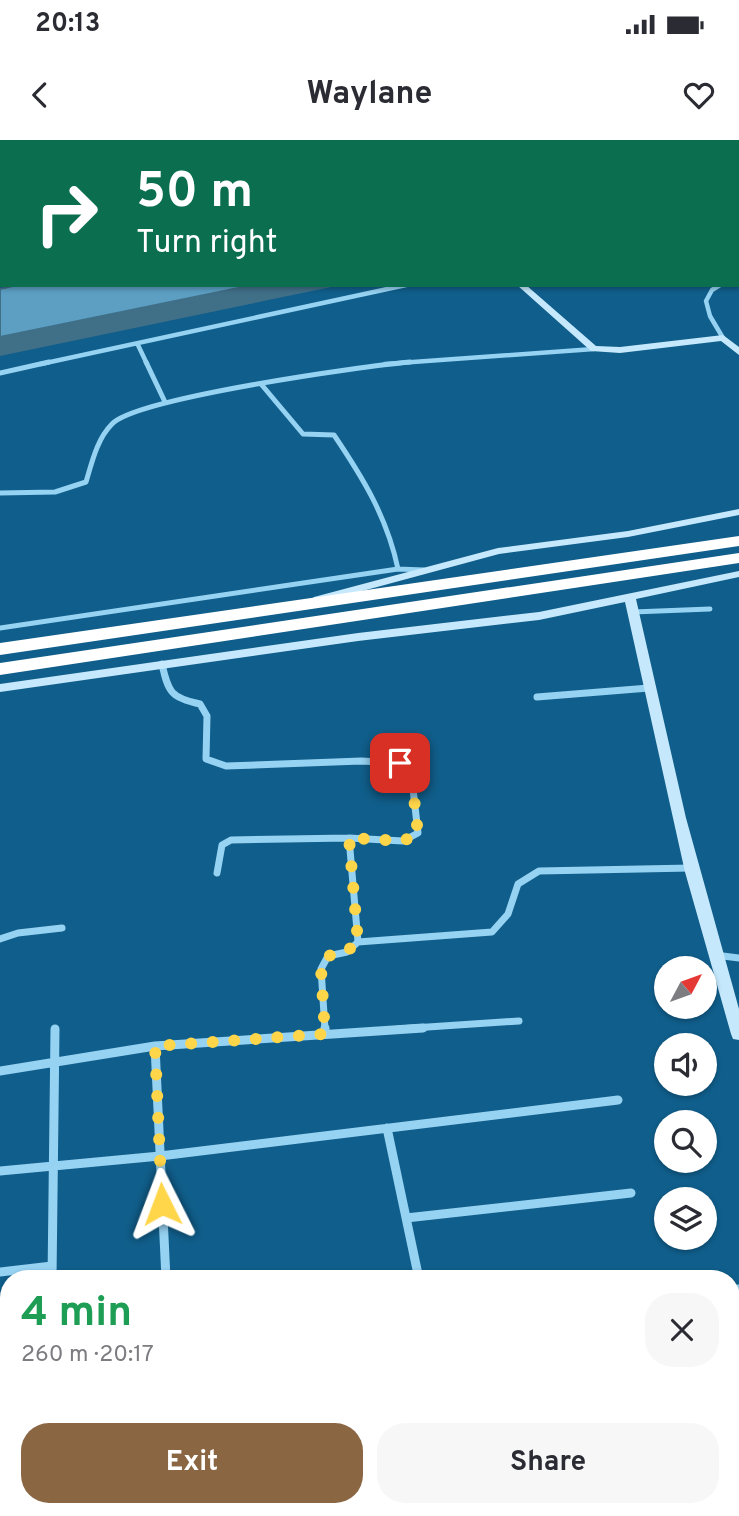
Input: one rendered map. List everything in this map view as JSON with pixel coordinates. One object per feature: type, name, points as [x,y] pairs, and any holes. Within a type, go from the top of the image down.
[{"type":"highway","points":[[0,649],[739,541]]},
{"type":"highway","points":[[0,669],[739,558]]},
{"type":"street","points":[[0,373],[398,287]]},
{"type":"street","points":[[523,287],[594,349]]},
{"type":"street","points":[[716,287],[706,301],[710,316],[723,338],[739,352]]},
{"type":"street","points":[[0,493],[48,493],[74,489],[86,482],[98,444],[113,423],[127,413],[165,402],[372,365],[594,349],[620,350],[723,338]]},
{"type":"street","points":[[138,345],[165,402]]},
{"type":"street","points":[[261,384],[303,434],[334,435],[376,497],[392,534],[398,569]]},
{"type":"street","points":[[300,605],[424,569],[498,551],[628,534],[739,512]]},
{"type":"street","points":[[0,628],[398,569],[424,569]]},
{"type":"street","points":[[632,605],[676,586],[739,574]]},
{"type":"street","points":[[632,605],[691,868],[713,954],[739,1034]]},
{"type":"street","points":[[0,688],[162,664],[632,605],[710,609]]},
{"type":"street","points":[[162,664],[169,692],[177,700],[200,704],[206,716],[206,760],[226,766],[361,761],[400,763],[411,771],[418,834],[403,841],[349,838],[231,840],[222,845],[217,873]]},
{"type":"street","points":[[537,697],[649,688]]},
{"type":"street","points":[[349,838],[358,942]]},
{"type":"street","points":[[325,1034],[321,969],[328,956],[347,951],[358,942],[492,932],[508,914],[518,884],[539,871],[691,868]]},
{"type":"street","points":[[0,939],[18,933],[62,928]]},
{"type":"street","points":[[713,954],[739,958]]},
{"type":"street","points":[[0,1071],[155,1046],[519,1021]]},
{"type":"street","points":[[52,1270],[55,1029]]},
{"type":"street","points":[[155,1046],[166,1270]]},
{"type":"street","points":[[0,1171],[618,1100]]},
{"type":"street","points":[[387,1128],[417,1270]]},
{"type":"street","points":[[406,1218],[631,1193]]},
{"type":"street","points":[[17,1270],[52,1266]]},
{"type":"building","points":[[8,287],[243,287],[0,337],[0,289]]},
{"type":"route","points":[[162,1204],[155,1046],[325,1034],[321,969],[328,956],[347,951],[358,942],[349,838],[403,841],[418,834],[411,771],[400,763]]}]
